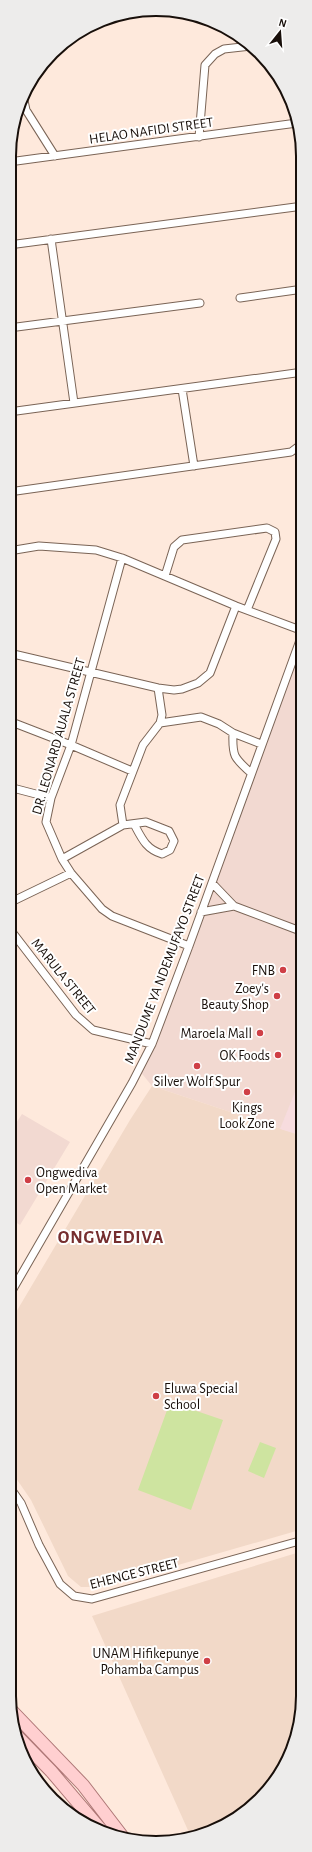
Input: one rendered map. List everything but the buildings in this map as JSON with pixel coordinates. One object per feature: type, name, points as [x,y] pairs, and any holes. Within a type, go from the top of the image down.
[{"type":"main road","points":[[17,1716],[83,1786],[118,1830]]},
{"type":"main road","points":[[24,1743],[51,1771],[95,1822]]},
{"type":"street","points":[[199,137],[205,65],[215,54],[224,49],[243,47]]},
{"type":"street","points":[[25,106],[26,110],[55,156]]},
{"type":"street","name":"HELAO NAFIDI STREET","points":[[16,161],[292,124]]},
{"type":"street","points":[[16,244],[296,207]]},
{"type":"street","points":[[51,239],[74,403]]},
{"type":"street","points":[[240,298],[296,290]]},
{"type":"street","points":[[16,327],[200,303]]},
{"type":"street","points":[[16,411],[296,373]]},
{"type":"street","points":[[182,389],[194,466]]},
{"type":"street","points":[[16,491],[291,452],[296,448]]},
{"type":"street","points":[[165,576],[174,547],[182,540],[267,528],[275,532],[276,539],[247,610]]},
{"type":"street","points":[[16,550],[39,546],[96,550],[122,558],[236,606],[296,629]]},
{"type":"street","name":"DR. LEONARD AUALA STREET","points":[[122,558],[71,745],[51,798],[46,822],[62,859],[71,873],[102,909],[112,916],[189,946]]},
{"type":"street","points":[[16,655],[158,688],[174,690],[182,689],[198,683],[210,673],[236,606]]},
{"type":"street","name":"MANDUME YA NDEMUFAYO STREET","points":[[16,1284],[132,1083],[152,1044],[296,651]]},
{"type":"street","points":[[124,825],[120,805],[143,745],[160,723],[162,715],[158,688]]},
{"type":"street","points":[[160,723],[201,717],[219,724],[233,733],[261,744]]},
{"type":"street","points":[[16,724],[71,745],[132,772]]},
{"type":"street","points":[[233,733],[232,751],[235,759],[251,773]]},
{"type":"street","points":[[16,789],[51,798]]},
{"type":"street","points":[[62,859],[124,825],[146,822],[169,831],[174,841],[170,850],[162,854],[152,850],[142,839],[134,824]]},
{"type":"street","points":[[16,900],[71,873]]},
{"type":"street","points":[[212,883],[234,906],[296,929]]},
{"type":"street","points":[[201,912],[234,906]]},
{"type":"street","name":"MARULA STREET","points":[[16,937],[76,1015],[94,1030],[152,1044]]},
{"type":"street","name":"EHENGE STREET","points":[[16,1496],[21,1503],[39,1546],[60,1584],[74,1596],[92,1599],[296,1542]]},
{"type":"shaded area","points":[[296,652],[296,1134],[152,1086],[139,1070]]},
{"type":"shaded area","name":"Eluwa Special School","points":[[152,1086],[296,1134],[296,1531],[102,1587],[81,1587],[68,1576],[31,1500],[16,1478],[16,1312],[130,1120]]},
{"type":"shaded area","points":[[296,1089],[296,1134],[280,1129]]},
{"type":"shaded area","name":"Ongwediva Open Market","points":[[22,1114],[70,1142],[20,1225],[16,1222],[16,1123]]},
{"type":"shaded area","name":"UNAM Hifikepunye Pohamba Campus","points":[[296,1553],[296,1705],[289,1741],[282,1758],[267,1781],[248,1801],[234,1812],[218,1822],[201,1829],[189,1832],[92,1616]]},
{"type":"green space","points":[[170,1402],[223,1420],[191,1510],[138,1490]]},
{"type":"green space","points":[[260,1442],[276,1448],[264,1478],[248,1471]]},
{"type":"place","name":"FNB","points":[[283,970]]},
{"type":"place","name":"Zoey's Beauty Shop","points":[[277,996]]},
{"type":"place","name":"Maroela Mall","points":[[260,1033]]},
{"type":"place","name":"OK Foods","points":[[278,1055]]},
{"type":"place","name":"Silver Wolf Spur","points":[[197,1066]]},
{"type":"place","name":"Kings Look Zone","points":[[247,1092]]},
{"type":"place","name":"Ongwediva Open Market","points":[[28,1180]]},
{"type":"place","name":"Eluwa Special School","points":[[156,1396]]},
{"type":"place","name":"UNAM Hifikepunye Pohamba Campus","points":[[207,1661]]},
{"type":"district","name":"ONGWEDIVA","points":[[111,1237]]}]
